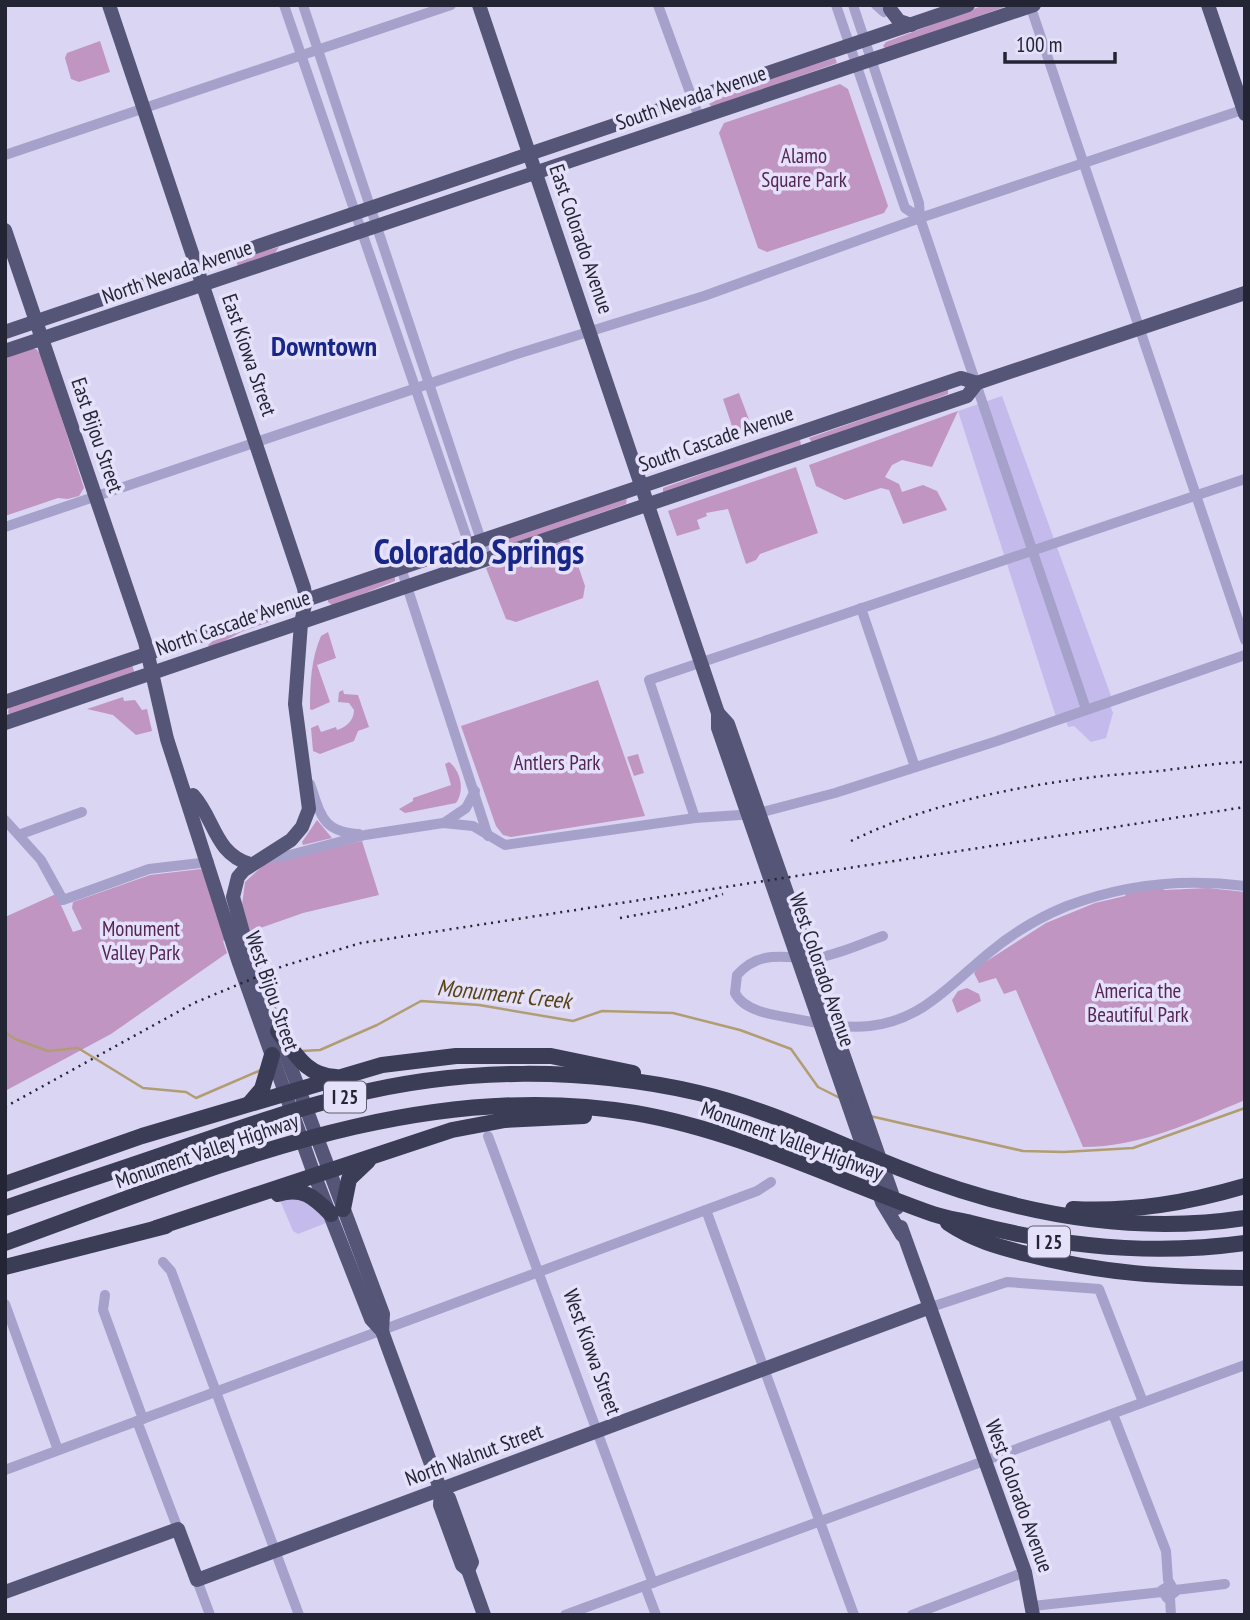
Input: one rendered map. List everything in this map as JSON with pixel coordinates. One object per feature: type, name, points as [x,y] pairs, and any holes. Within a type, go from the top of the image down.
[{"type":"highway","points":[[278,1031],[306,1068],[319,1075],[338,1077]]},
{"type":"highway","points":[[250,1102],[264,1085],[272,1055]]},
{"type":"highway","points":[[5,1184],[70,1160],[250,1102],[382,1065],[456,1056],[551,1056],[635,1073],[699,1093]]},
{"type":"highway","name":"Monument Valley Highway","points":[[5,1208],[300,1109],[409,1084],[488,1074],[527,1074],[612,1080],[699,1093],[808,1130],[954,1188],[1018,1206],[1114,1224],[1201,1223],[1245,1218]]},
{"type":"highway","name":"Monument Valley Highway","points":[[5,1243],[332,1131],[420,1112],[541,1105],[608,1109],[686,1125],[743,1141],[938,1216],[1054,1243],[1164,1250],[1245,1243]]},
{"type":"highway","points":[[156,1228],[319,1165],[380,1154],[452,1130],[505,1120],[592,1116],[686,1125]]},
{"type":"highway","points":[[5,1267],[197,1219],[288,1191],[306,1193],[337,1211],[352,1174],[380,1154]]},
{"type":"highway","points":[[1018,1206],[1112,1211],[1143,1209],[1191,1201],[1245,1186]]},
{"type":"highway","points":[[938,1216],[960,1231],[991,1245],[1093,1270],[1135,1275],[1245,1278]]},
{"type":"main road","name":"East Kiowa Street","points":[[109,5],[306,600]]},
{"type":"main road","name":"East Colorado Avenue","points":[[479,5],[642,486]]},
{"type":"main road","name":"South Nevada Avenue","points":[[354,212],[968,5]]},
{"type":"main road","points":[[1208,5],[1244,111]]},
{"type":"main road","name":"South Nevada Avenue","points":[[369,230],[1031,6]]},
{"type":"main road","points":[[886,7],[899,21],[911,25]]},
{"type":"main road","name":"North Nevada Avenue","points":[[5,332],[354,212]]},
{"type":"main road","points":[[287,257],[287,243],[303,229]]},
{"type":"main road","name":"East Bijou Street","points":[[5,230],[148,654]]},
{"type":"main road","name":"North Nevada Avenue","points":[[5,351],[369,230]]},
{"type":"main road","name":"South Cascade Avenue","points":[[481,560],[967,396],[977,383],[1245,293]]},
{"type":"main road","name":"South Cascade Avenue","points":[[475,543],[961,378],[977,383]]},
{"type":"main road","name":"West Colorado Avenue","points":[[642,486],[718,713],[718,727],[743,783],[825,1023],[863,1148],[882,1202],[902,1235]]},
{"type":"main road","name":"North Cascade Avenue","points":[[5,702],[475,543]]},
{"type":"main road","name":"North Cascade Avenue","points":[[5,723],[481,560]]},
{"type":"main road","points":[[231,917],[234,886],[255,861],[291,840],[302,827],[309,809],[295,704],[301,622],[306,600]]},
{"type":"main road","name":"West Bijou Street","points":[[148,654],[166,738],[209,862],[278,1031],[293,1091],[319,1165],[383,1314],[382,1331],[441,1491],[449,1498],[472,1562],[468,1570],[484,1615]]},
{"type":"main road","points":[[184,787],[196,797],[222,848],[238,860],[255,861]]},
{"type":"main road","name":"West Bijou Street","points":[[231,917],[272,1055],[293,1091]]},
{"type":"main road","name":"West Colorado Avenue","points":[[825,1023],[895,1197],[902,1235],[1025,1572],[1033,1610]]},
{"type":"main road","name":"North Walnut Street","points":[[197,1580],[928,1308]]},
{"type":"main road","points":[[5,1592],[178,1529],[197,1580]]},
{"type":"street","points":[[284,5],[354,212],[369,230]]},
{"type":"street","points":[[303,5],[369,208],[369,230],[398,313],[429,384],[465,494],[475,543]]},
{"type":"street","points":[[5,155],[451,5]]},
{"type":"street","points":[[658,5],[690,99],[699,117]]},
{"type":"street","points":[[836,5],[857,43],[864,63],[905,208],[920,218],[1086,709]]},
{"type":"street","points":[[853,5],[857,43]]},
{"type":"street","points":[[1031,6],[1194,496],[1245,640]]},
{"type":"street","points":[[5,527],[429,384],[751,280],[920,218],[1244,111]]},
{"type":"street","points":[[398,313],[417,388],[454,498],[481,560]]},
{"type":"street","points":[[802,432],[808,450]]},
{"type":"street","points":[[695,818],[649,680],[1245,479]]},
{"type":"street","points":[[454,498],[465,494]]},
{"type":"street","points":[[401,568],[488,836]]},
{"type":"street","points":[[861,608],[915,767]]},
{"type":"street","points":[[255,861],[282,857],[365,835],[443,823],[473,826],[501,844],[512,845],[695,818],[755,814],[915,767],[1245,655]]},
{"type":"street","points":[[305,772],[324,821],[335,831],[365,835]]},
{"type":"street","points":[[443,823],[461,813],[475,791]]},
{"type":"street","points":[[20,834],[82,812]]},
{"type":"street","points":[[5,820],[41,860],[63,900],[149,869],[209,862]]},
{"type":"street","points":[[883,936],[820,957],[780,954],[748,966],[737,975],[735,993],[740,1001],[752,1007],[825,1023],[872,1026],[912,1013],[942,997],[990,952],[1017,933],[1066,907],[1106,894],[1157,883],[1207,882],[1245,886]]},
{"type":"street","name":"West Kiowa Street","points":[[488,1136],[600,1432],[649,1584],[656,1615]]},
{"type":"street","points":[[5,1470],[757,1191],[771,1182]]},
{"type":"street","points":[[706,1210],[854,1615]]},
{"type":"street","points":[[163,1262],[171,1271],[299,1615]]},
{"type":"street","points":[[928,1308],[1007,1282],[1099,1289],[1143,1402]]},
{"type":"street","points":[[105,1295],[103,1310],[178,1529]]},
{"type":"street","points":[[5,1304],[58,1450]]},
{"type":"street","points":[[565,1615],[1245,1365]]},
{"type":"street","points":[[1113,1414],[1168,1557],[1171,1615]]},
{"type":"street","points":[[912,1615],[1025,1572]]},
{"type":"street","points":[[197,1580],[210,1615]]},
{"type":"street","points":[[1033,1610],[1225,1584]]},
{"type":"green space","points":[[984,5],[1010,5],[886,49],[883,46],[886,42]]},
{"type":"green space","points":[[100,41],[110,72],[79,82],[71,79],[65,58],[67,53]]},
{"type":"green space","points":[[835,58],[837,63],[712,107],[709,104],[744,86]]},
{"type":"green space","name":"Alamo Square Park","points":[[840,84],[848,89],[888,206],[884,213],[767,252],[758,248],[719,133],[724,123]]},
{"type":"green space","points":[[279,247],[275,253],[239,268],[235,259]]},
{"type":"green space","points":[[28,348],[36,349],[41,354],[84,488],[79,496],[58,498],[5,516],[5,359]]},
{"type":"green space","points":[[948,389],[948,394],[873,423],[812,443],[809,438]]},
{"type":"green space","points":[[739,393],[754,433],[736,438],[723,399]]},
{"type":"green space","points":[[958,411],[932,467],[902,460],[892,465],[885,477],[899,484],[902,492],[923,485],[937,491],[947,510],[903,524],[889,490],[881,488],[845,500],[816,486],[809,465]]},
{"type":"green space","points":[[800,439],[801,445],[663,493],[663,488]]},
{"type":"green space","points":[[796,467],[818,533],[760,554],[756,560],[746,564],[728,509],[706,513],[707,516],[697,520],[700,529],[677,536],[668,511]]},
{"type":"green space","points":[[627,497],[626,504],[503,547],[501,540]]},
{"type":"green space","points":[[569,539],[585,586],[583,598],[516,622],[506,619],[486,568]]},
{"type":"green space","points":[[395,575],[395,581],[333,606],[328,602],[328,599]]},
{"type":"green space","points":[[267,619],[269,622],[241,632],[210,649],[208,645],[220,635]]},
{"type":"green space","points":[[328,632],[336,658],[317,665],[330,702],[312,710],[310,699],[313,662],[321,636]]},
{"type":"green space","points":[[132,664],[135,675],[11,715],[8,713],[9,707]]},
{"type":"green space","name":"Antlers Park","points":[[598,680],[645,816],[511,837],[503,835],[496,826],[461,726]]},
{"type":"green space","points":[[343,690],[344,694],[358,695],[369,727],[358,731],[354,741],[320,754],[313,751],[311,728],[318,725],[321,732],[336,727],[337,730],[353,717],[354,710],[349,703],[338,702],[339,692]]},
{"type":"green space","points":[[123,697],[124,701],[135,700],[142,710],[147,709],[152,731],[136,735],[113,715],[87,709]]},
{"type":"green space","points":[[638,754],[644,773],[634,776],[627,757]]},
{"type":"green space","points":[[449,762],[460,781],[460,793],[456,803],[405,813],[399,809],[413,801],[413,798],[451,785],[445,764]]},
{"type":"green space","points":[[317,820],[332,838],[303,845],[302,842]]},
{"type":"green space","name":"Monument Valley Park","points":[[362,841],[379,895],[303,913],[223,941],[227,953],[111,1034],[5,1091],[5,917],[56,894],[73,932],[82,929],[72,908],[73,902],[150,875],[201,869],[219,919],[242,905],[245,882],[266,863]]},
{"type":"green space","name":"America the Beautiful Park","points":[[1159,887],[1165,890],[1208,888],[1245,892],[1245,1100],[1186,1125],[1146,1138],[1083,1147],[1016,990],[1004,994],[996,978],[979,983],[974,973],[979,966],[1046,923],[1095,903],[1125,896],[1127,892]]},
{"type":"green space","points":[[967,988],[979,994],[981,1001],[957,1013],[952,1000],[958,991]]},
{"type":"shaded area","points":[[1002,396],[1114,704],[1110,705],[1113,713],[1106,738],[1091,742],[1074,726],[1068,727],[1066,721],[1057,720],[958,411]]},
{"type":"shaded area","points":[[290,1195],[320,1209],[326,1223],[298,1234],[293,1231],[279,1198]]},
{"type":"waterway","name":"Monument Creek","points":[[302,1051],[320,1050],[377,1025],[421,1001],[479,1005],[573,1021],[602,1011],[673,1013],[740,1030],[791,1049],[818,1087],[840,1098]]},
{"type":"waterway","name":"Monument Creek","points":[[5,1032],[15,1039],[48,1051],[78,1048],[143,1088],[186,1092],[196,1098],[261,1070]]},
{"type":"waterway","name":"Monument Creek","points":[[870,1116],[1023,1151],[1064,1152],[1133,1148],[1245,1108]]},
{"type":"railway","points":[[851,841],[921,813],[996,793],[1111,775],[1245,762]]},
{"type":"railway","points":[[5,1107],[194,1003],[283,966],[361,943],[1245,807]]},
{"type":"railway","points":[[620,918],[682,907],[723,894]]},
{"type":"district","name":"Downtown","points":[[324,346]]},
{"type":"district","name":"Colorado Springs","points":[[479,552]]}]
